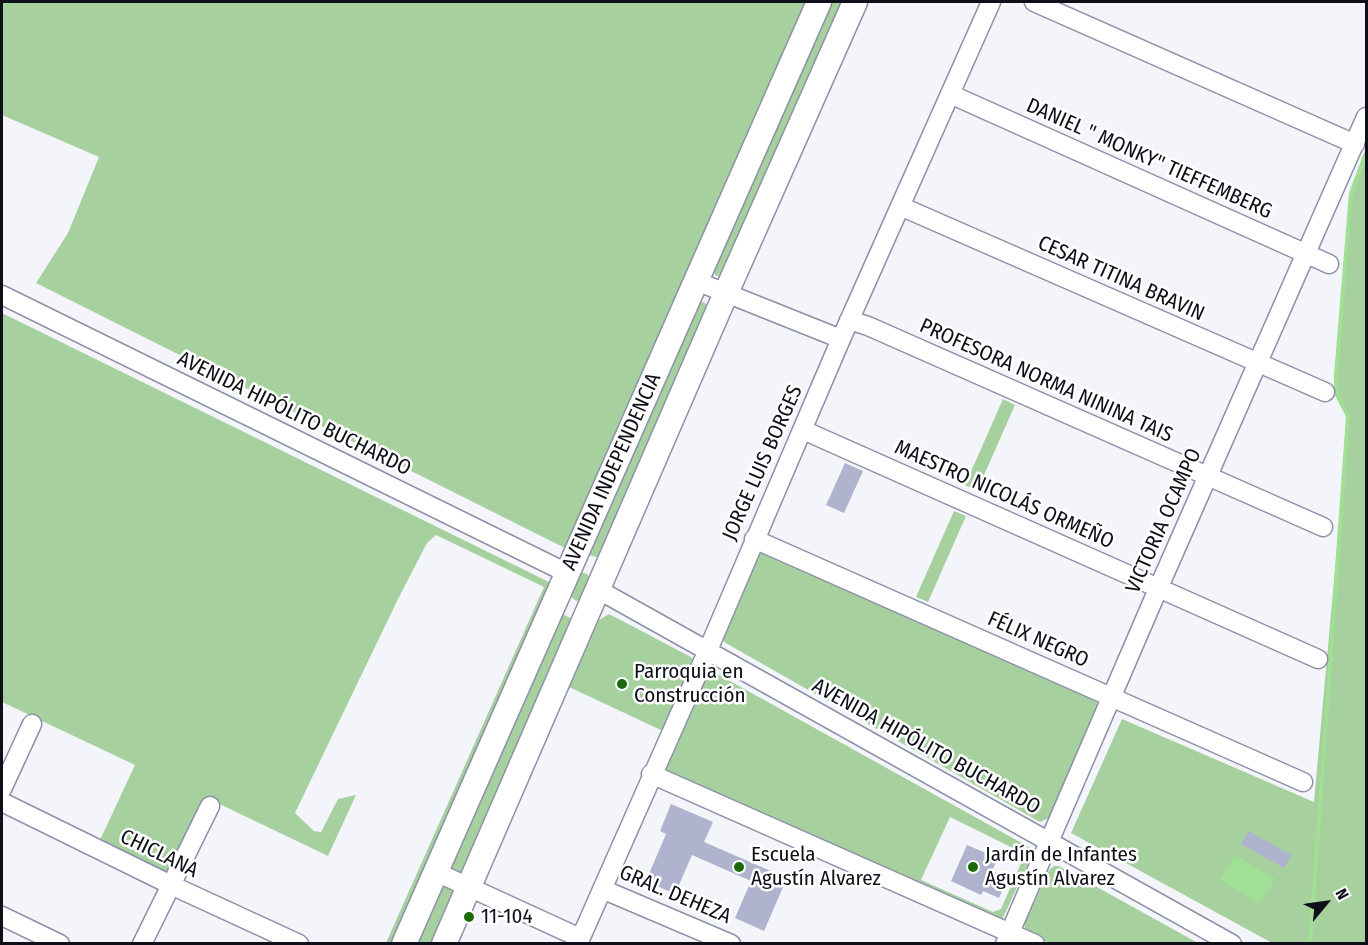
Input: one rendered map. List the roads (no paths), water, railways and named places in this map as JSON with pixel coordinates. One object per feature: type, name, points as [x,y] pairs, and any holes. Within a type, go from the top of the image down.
[{"type":"main road","name":"AVENIDA INDEPENDENCIA","points":[[404,944],[819,2]]},
{"type":"main road","name":"AVENIDA INDEPENDENCIA","points":[[444,944],[726,293],[855,2]]},
{"type":"main road","points":[[590,564],[599,572],[596,592],[575,610],[568,607],[565,577],[590,564]]},
{"type":"street","name":"JORGE LUIS BORGES","points":[[579,941],[651,774],[708,650],[849,320],[991,2]]},
{"type":"street","points":[[1034,2],[1355,144]]},
{"type":"street","name":"DANIEL \" MONKY\" TIEFFEMBERG","points":[[950,94],[1329,264]]},
{"type":"street","name":"VICTORIA OCAMPO","points":[[1007,938],[1366,117]]},
{"type":"street","name":"CESAR TITINA BRAVIN","points":[[900,206],[1325,392]]},
{"type":"street","points":[[696,281],[842,339]]},
{"type":"street","name":"AVENIDA HIPÓLITO BUCHARDO","points":[[2,295],[565,577]]},
{"type":"street","name":"PROFESORA NORMA NININA TAIS","points":[[849,320],[879,330],[1323,527]]},
{"type":"street","name":"MAESTRO NICOLÁS ORMEÑO","points":[[803,430],[1318,659]]},
{"type":"street","name":"FÉLIX NEGRO","points":[[754,539],[1303,782]]},
{"type":"street","name":"AVENIDA HIPÓLITO BUCHARDO","points":[[596,592],[708,650],[1232,944]]},
{"type":"street","points":[[2,789],[32,724]]},
{"type":"street","points":[[651,774],[1007,938],[1035,944]]},
{"type":"street","name":"CHICLANA","points":[[2,802],[171,885],[299,944]]},
{"type":"street","points":[[142,944],[210,806]]},
{"type":"street","points":[[436,872],[579,941]]},
{"type":"street","name":"GRAL. DEHEZA","points":[[602,889],[731,944]]},
{"type":"street","points":[[2,916],[60,944]]},
{"type":"waterway","points":[[1310,944],[1348,416],[1336,393],[1336,375],[1351,193],[1366,153]]},
{"type":"place","name":"Parroquia en Construcción","points":[[622,684]]},
{"type":"place","name":"Escuela Agustín Alvarez","points":[[739,867]]},
{"type":"place","name":"Jardín de Infantes Agustín Alvarez","points":[[973,867]]},
{"type":"place","name":"11-104","points":[[469,917]]}]
